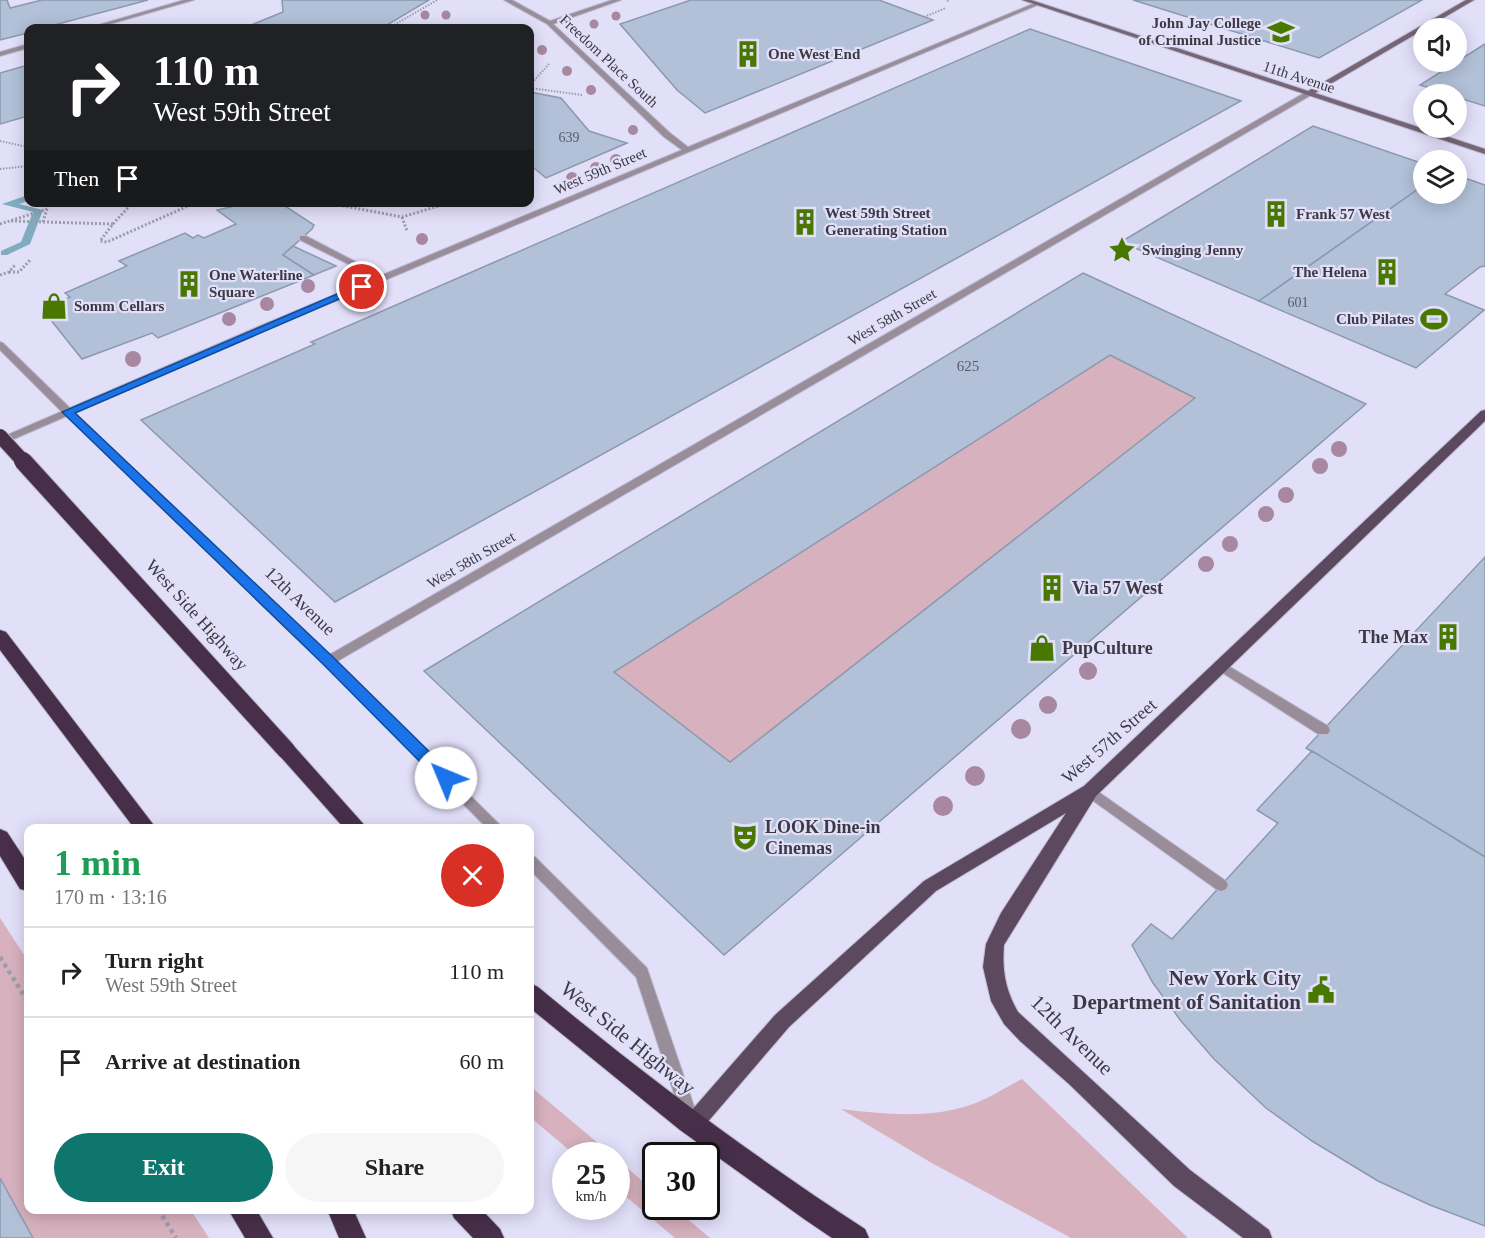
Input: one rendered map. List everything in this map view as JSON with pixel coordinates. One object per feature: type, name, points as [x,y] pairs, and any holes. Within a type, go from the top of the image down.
[{"type":"highway","name":"West Side Highway","points":[[0,436],[353,824]]},
{"type":"highway","points":[[0,637],[143,824]]},
{"type":"highway","points":[[0,838],[24,876]]},
{"type":"highway","name":"West Side Highway","points":[[534,997],[612,1063],[692,1125]]},
{"type":"highway","points":[[692,1125],[856,1238]]},
{"type":"highway","points":[[244,1214],[260,1238]]},
{"type":"highway","points":[[342,1214],[352,1238]]},
{"type":"highway","points":[[468,1214],[491,1238]]},
{"type":"main road","name":"11th Avenue","points":[[1025,0],[1485,152]]},
{"type":"main road","name":"West 59th Street","points":[[1037,4],[1047,0]]},
{"type":"main road","name":"West 58th Street","points":[[1309,94],[1471,0]]},
{"type":"main road","name":"West 57th Street","points":[[692,1125],[782,1021],[930,886],[1090,791],[1222,668],[1485,414]]},
{"type":"main road","name":"12th Avenue","points":[[1090,791],[1008,919],[995,944],[993,967],[998,995],[1011,1018],[1027,1034],[1076,1077],[1182,1178],[1261,1238]]},
{"type":"street","points":[[105,24],[191,0]]},
{"type":"street","name":"Freedom Place South","points":[[507,0],[549,23],[667,135],[687,150]]},
{"type":"street","points":[[549,23],[618,0]]},
{"type":"street","name":"West 59th Street","points":[[0,442],[383,278],[1037,4]]},
{"type":"street","points":[[0,54],[24,47]]},
{"type":"street","name":"West 58th Street","points":[[328,661],[1309,94]]},
{"type":"street","points":[[303,238],[383,278]]},
{"type":"street","name":"12th Avenue","points":[[0,345],[328,661],[492,824]]},
{"type":"street","points":[[1222,668],[1323,730]]},
{"type":"street","points":[[1090,791],[1221,885]]},
{"type":"street","points":[[534,865],[642,973],[692,1125]]},
{"type":"path","points":[[396,24],[437,0]]},
{"type":"path","points":[[924,17],[946,8]]},
{"type":"path","points":[[534,81],[549,64]]},
{"type":"path","points":[[534,87],[582,95]]},
{"type":"path","points":[[0,141],[24,146]]},
{"type":"path","points":[[0,169],[24,166]]},
{"type":"path","points":[[128,207],[100,241],[106,242],[186,207]]},
{"type":"path","points":[[349,207],[402,217],[435,207]]},
{"type":"path","points":[[0,224],[47,209]]},
{"type":"path","points":[[43,222],[47,209]]},
{"type":"path","points":[[402,217],[407,231]]},
{"type":"path","points":[[11,221],[113,224]]},
{"type":"path","points":[[0,275],[19,272],[31,259]]},
{"type":"path","points":[[9,272],[15,265]]},
{"type":"path","points":[[0,957],[24,996]]},
{"type":"path","points":[[161,1214],[176,1238]]},
{"type":"shaded area","points":[[1110,355],[1195,398],[730,762],[614,672]]},
{"type":"shaded area","points":[[0,918],[24,955],[24,1214],[193,1214],[209,1238],[0,1238]]},
{"type":"shaded area","points":[[1022,1079],[1188,1238],[1071,1238],[930,1162],[841,1109],[896,1114],[951,1110],[985,1099]]},
{"type":"shaded area","points":[[534,1089],[597,1142],[560,1142],[534,1120]]},
{"type":"shaded area","points":[[630,1170],[642,1181],[642,1210],[630,1200]]},
{"type":"shaded area","points":[[654,1220],[689,1220],[710,1238],[675,1238]]},
{"type":"building","points":[[0,0],[7,0],[10,8],[42,0],[148,0],[58,24],[24,24],[24,34],[0,40]]},
{"type":"building","points":[[282,0],[429,0],[389,24],[254,24],[283,12]]},
{"type":"building","name":"One West End","points":[[691,0],[879,0],[933,20],[705,113],[677,90],[620,24]]},
{"type":"building","name":"John Jay College of Criminal Justice","points":[[1133,0],[1422,0],[1319,58]]},
{"type":"building","name":"West 59th Street Generating Station","points":[[1030,29],[1241,101],[335,602],[141,420],[315,344],[311,342]]},
{"type":"building","points":[[1485,44],[1485,106],[1467,100],[1467,84],[1422,84],[1441,72],[1467,72],[1467,55]]},
{"type":"building","points":[[24,66],[24,117],[0,124],[0,73]]},
{"type":"building","points":[[534,93],[561,98],[589,131],[627,143],[546,178],[534,168]]},
{"type":"building","name":"Frank 57 West","points":[[1313,126],[1413,160],[1413,193],[1259,301],[1121,242]]},
{"type":"building","name":"The Helena","points":[[1467,179],[1485,185],[1485,266],[1480,267],[1445,294],[1484,310],[1416,368],[1259,301],[1413,193],[1413,204],[1467,204]]},
{"type":"building","name":"One Waterline Square","points":[[230,207],[287,207],[314,225],[283,255],[314,275],[158,338],[152,333],[82,359],[42,309],[70,297],[65,293],[127,266],[119,261],[185,233],[193,238],[198,235],[204,238],[236,224],[217,210]]},
{"type":"building","points":[[293,246],[336,266],[314,275],[283,255]]},
{"type":"building","name":"Via 57 West","points":[[1083,273],[1366,404],[724,955],[424,671]],"holes":[[[1110,355],[1195,398],[730,762],[614,672]]]},
{"type":"building","name":"The Max","points":[[1485,557],[1485,857],[1306,748]]},
{"type":"building","name":"New York City Department of Sanitation","points":[[1312,751],[1485,857],[1485,1226],[1430,1205],[1378,1181],[1312,1141],[1266,1108],[1214,1059],[1181,1021],[1153,983],[1132,945],[1151,924],[1172,939],[1278,823],[1257,810]]},
{"type":"building","points":[[0,1178],[33,1238],[0,1238]]},
{"type":"waterway","points":[[4,253],[25,244],[38,210],[7,204],[24,199]]},
{"type":"place","name":"John Jay College of Criminal Justice","points":[[1281,32]]},
{"type":"place","name":"One West End","points":[[748,54]]},
{"type":"place","name":"Frank 57 West","points":[[1276,214]]},
{"type":"place","name":"West 59th Street Generating Station","points":[[805,222]]},
{"type":"place","name":"Swinging Jenny","points":[[1122,250]]},
{"type":"place","name":"The Helena","points":[[1387,272]]},
{"type":"place","name":"One Waterline Square","points":[[189,284]]},
{"type":"place","name":"Somm Cellars","points":[[54,306]]},
{"type":"place","name":"Club Pilates","points":[[1434,319]]},
{"type":"place","name":"Via 57 West","points":[[1052,588]]},
{"type":"place","name":"The Max","points":[[1448,637]]},
{"type":"place","name":"PupCulture","points":[[1042,648]]},
{"type":"place","name":"LOOK Dine-in Cinemas","points":[[745,837]]},
{"type":"place","name":"New York City Department of Sanitation","points":[[1321,990]]},
{"type":"route","points":[[362,287],[68,412],[328,661],[446,778]]}]
